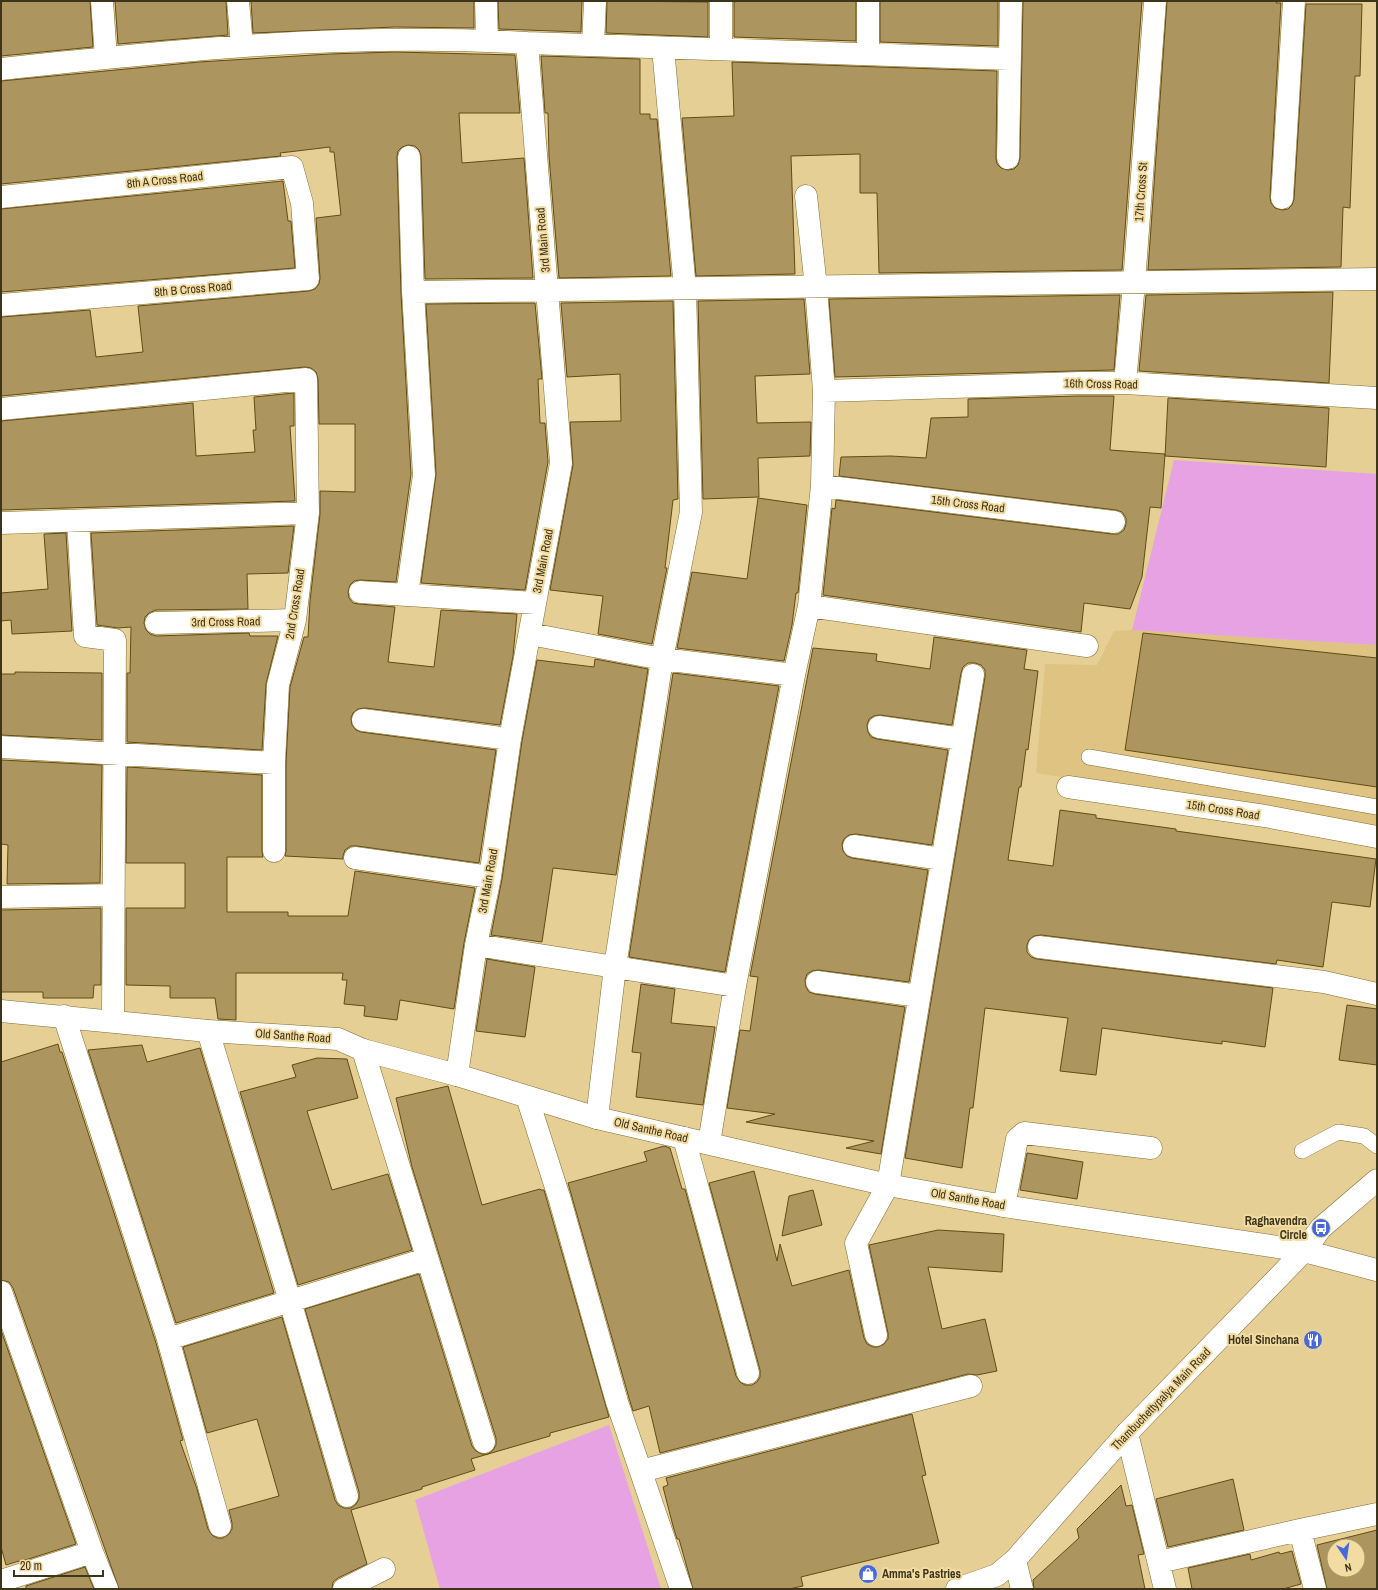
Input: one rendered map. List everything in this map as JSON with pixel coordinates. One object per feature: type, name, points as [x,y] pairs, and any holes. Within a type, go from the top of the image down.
[{"type":"street","points":[[102,1],[106,58]]},
{"type":"street","points":[[238,1],[242,46]]},
{"type":"street","points":[[486,1],[487,41]]},
{"type":"street","points":[[593,45],[595,1]]},
{"type":"street","points":[[721,1],[721,50]]},
{"type":"street","points":[[868,1],[868,54]]},
{"type":"street","points":[[1008,158],[1011,1]]},
{"type":"street","name":"17th Cross St","points":[[1125,384],[1155,1]]},
{"type":"street","points":[[1282,198],[1294,1]]},
{"type":"street","points":[[1,69],[242,46],[358,40],[487,41],[1010,59]]},
{"type":"street","name":"3rd Main Road","points":[[457,1075],[476,945],[490,877],[510,739],[561,463],[527,43]]},
{"type":"street","points":[[598,1118],[615,967],[662,659],[691,512],[685,288],[663,48]]},
{"type":"street","points":[[407,595],[424,475],[413,292],[409,157]]},
{"type":"street","name":"8th A Cross Road","points":[[1,197],[292,167],[302,203]]},
{"type":"street","points":[[709,1143],[735,986],[794,675],[809,606],[822,486],[824,391],[816,287],[806,196]]},
{"type":"street","name":"8th B Cross Road","points":[[1,305],[308,279],[302,203]]},
{"type":"street","points":[[413,292],[1377,279]]},
{"type":"street","name":"2nd Cross Road","points":[[1,409],[306,379],[308,513],[295,620],[278,686],[274,763],[274,851]]},
{"type":"street","name":"16th Cross Road","points":[[824,391],[1078,383],[1125,384],[1377,398]]},
{"type":"street","name":"15th Cross Road","points":[[822,486],[1114,522]]},
{"type":"street","points":[[1,523],[78,522],[308,513]]},
{"type":"street","points":[[78,522],[86,636],[116,640],[113,1021]]},
{"type":"street","points":[[360,592],[535,603]]},
{"type":"street","points":[[809,606],[1087,646]]},
{"type":"street","name":"3rd Cross Road","points":[[156,623],[295,620]]},
{"type":"street","points":[[530,634],[662,659],[794,675]]},
{"type":"street","points":[[876,1335],[856,1243],[888,1185],[973,675]]},
{"type":"street","points":[[363,720],[510,739]]},
{"type":"street","points":[[879,727],[962,738]]},
{"type":"street","points":[[1,747],[274,763]]},
{"type":"street","name":"15th Cross Road","points":[[1068,787],[1265,816],[1377,837]]},
{"type":"street","points":[[854,846],[942,859]]},
{"type":"street","points":[[355,858],[490,877]]},
{"type":"street","points":[[1,896],[113,895]]},
{"type":"street","points":[[476,945],[735,986]]},
{"type":"street","points":[[1039,947],[1324,982],[1377,994]]},
{"type":"street","points":[[817,982],[919,996]]},
{"type":"street","name":"Old Santhe Road","points":[[1,1011],[208,1031],[338,1039],[363,1050],[457,1075],[598,1118],[888,1185],[1004,1206],[1304,1251],[1377,1270]]},
{"type":"street","points":[[64,1016],[168,1339],[220,1526]]},
{"type":"street","points":[[208,1031],[290,1301],[347,1496]]},
{"type":"street","points":[[363,1050],[426,1259],[484,1442]]},
{"type":"street","points":[[527,1097],[560,1200],[617,1402],[681,1589]]},
{"type":"street","points":[[1004,1206],[1017,1139],[1024,1133],[1151,1148]]},
{"type":"street","points":[[684,1138],[748,1373]]},
{"type":"street","name":"Thambuchettypalya Main Road","points":[[957,1589],[997,1575],[1015,1560],[1127,1433],[1304,1251],[1321,1228],[1377,1180]]},
{"type":"street","points":[[168,1339],[426,1259]]},
{"type":"street","points":[[1,1292],[92,1552],[107,1589]]},
{"type":"street","points":[[641,1471],[971,1386]]},
{"type":"street","points":[[1127,1433],[1165,1589]]},
{"type":"street","points":[[1158,1562],[1377,1514]]},
{"type":"street","points":[[1300,1530],[1315,1589]]},
{"type":"street","points":[[1,1581],[92,1552]]},
{"type":"street","points":[[1015,1560],[1022,1589]]},
{"type":"street","points":[[344,1589],[384,1569]]},
{"type":"lane","points":[[1089,757],[1377,807]]},
{"type":"lane","points":[[1302,1151],[1338,1132],[1364,1136],[1377,1146]]},
{"type":"shaded area","points":[[1174,460],[1377,474],[1377,645],[1132,630]]},
{"type":"shaded area","points":[[1132,630],[1377,645],[1377,829],[1036,773],[1045,664],[1097,665],[1114,631]]},
{"type":"shaded area","points":[[609,1425],[661,1589],[440,1589],[415,1500]]},
{"type":"building","points":[[1,1],[90,1],[93,47],[1,56]]},
{"type":"building","points":[[115,1],[226,1],[228,35],[118,44]]},
{"type":"building","points":[[251,1],[474,1],[474,28],[395,27],[253,33]]},
{"type":"building","points":[[498,1],[582,1],[581,32],[499,29]]},
{"type":"building","points":[[607,1],[708,2],[708,37],[606,33]]},
{"type":"building","points":[[856,1],[856,41],[734,37],[734,2]]},
{"type":"building","points":[[880,1],[998,1],[998,46],[880,42]]},
{"type":"building","points":[[1023,1],[1142,1],[1122,270],[879,273],[877,193],[860,193],[860,154],[791,156],[795,274],[696,276],[682,118],[734,116],[732,62],[997,71],[997,164],[1001,168],[1008,170],[1014,169],[1018,165],[1020,158]]},
{"type":"building","points":[[1167,1],[1277,1],[1276,3],[1281,3],[1270,197],[1271,203],[1275,208],[1282,210],[1288,209],[1292,205],[1294,199],[1306,4],[1362,4],[1360,76],[1355,76],[1350,208],[1343,207],[1341,267],[1148,270]]},
{"type":"building","points":[[395,52],[515,55],[520,113],[459,113],[462,163],[524,158],[533,278],[425,279],[421,156],[419,150],[415,146],[408,145],[402,147],[398,151],[401,293],[411,474],[396,582],[354,581],[350,585],[348,592],[349,598],[353,603],[395,607],[388,662],[434,667],[441,610],[517,614],[513,656],[500,725],[365,708],[358,709],[353,713],[351,718],[352,725],[356,730],[361,732],[496,750],[479,863],[357,846],[351,846],[345,850],[343,859],[285,856],[286,763],[290,687],[304,637],[308,637],[310,601],[320,514],[320,491],[355,492],[355,424],[319,424],[318,379],[316,372],[311,368],[305,367],[1,396],[1,317],[90,310],[96,357],[143,352],[138,306],[309,291],[315,289],[319,284],[320,278],[316,218],[341,215],[334,152],[330,152],[330,147],[280,153],[281,156],[1,184],[1,81],[199,62],[330,54]]},
{"type":"building","points":[[541,56],[640,59],[640,114],[650,114],[650,119],[657,119],[671,276],[559,278],[549,156],[548,113],[545,113]]},
{"type":"building","points":[[283,181],[288,221],[291,221],[295,268],[1,292],[1,209]]},
{"type":"building","points":[[1333,292],[1329,383],[1139,371],[1146,295]]},
{"type":"building","points":[[1120,295],[1114,370],[835,377],[829,299]]},
{"type":"building","points":[[804,299],[810,374],[755,376],[757,423],[811,422],[810,456],[758,458],[759,497],[703,499],[698,301]]},
{"type":"building","points":[[673,301],[678,499],[673,500],[665,568],[667,568],[652,644],[598,634],[603,596],[550,590],[573,465],[570,422],[621,421],[620,374],[567,377],[561,303]]},
{"type":"building","points":[[535,303],[542,379],[538,379],[540,423],[545,423],[548,462],[525,590],[421,583],[436,474],[426,304]]},
{"type":"building","points":[[294,393],[294,426],[290,426],[295,501],[1,510],[1,421],[193,403],[196,456],[255,452],[253,430],[256,430],[254,397]]},
{"type":"building","points":[[1114,396],[1110,450],[1165,454],[1161,508],[1150,507],[1142,577],[1130,609],[1084,603],[1081,632],[823,595],[832,508],[835,509],[836,500],[1112,534],[1118,534],[1124,530],[1126,518],[1122,512],[1116,510],[839,476],[841,457],[891,456],[926,458],[931,418],[968,417],[968,399]]},
{"type":"building","points":[[1168,398],[1329,408],[1326,467],[1165,456]]},
{"type":"building","points":[[758,498],[807,505],[798,593],[796,593],[792,625],[784,661],[677,648],[692,572],[747,579]]},
{"type":"building","points":[[294,526],[288,573],[247,574],[248,609],[156,610],[149,613],[145,617],[144,623],[146,630],[150,634],[156,636],[249,633],[250,636],[278,636],[266,684],[262,750],[127,742],[127,673],[130,673],[131,627],[118,628],[97,625],[91,533]]},
{"type":"building","points":[[66,533],[72,631],[12,634],[11,620],[1,621],[1,593],[48,589],[44,534]]},
{"type":"building","points":[[1143,633],[1377,658],[1377,787],[1125,750]]},
{"type":"building","points":[[934,637],[1027,650],[1024,669],[1038,671],[1028,750],[1026,749],[1021,787],[1019,787],[1008,860],[1053,866],[1060,810],[1096,815],[1096,818],[1176,829],[1176,831],[1376,859],[1370,907],[1332,902],[1323,967],[1277,960],[1276,964],[1041,935],[1034,936],[1029,940],[1027,952],[1031,957],[1037,959],[1273,988],[1265,1047],[1222,1041],[1222,1044],[1102,1028],[1096,1075],[1060,1071],[1068,1018],[985,1008],[973,1108],[970,1108],[962,1168],[905,1158],[985,677],[985,670],[981,665],[975,663],[968,663],[963,667],[952,725],[880,715],[869,719],[867,725],[868,732],[871,737],[877,739],[948,750],[932,845],[856,834],[849,835],[844,839],[842,844],[843,851],[847,856],[852,858],[928,870],[909,982],[818,970],[807,974],[805,980],[806,987],[809,992],[815,994],[905,1007],[881,1154],[846,1148],[874,1141],[746,1122],[775,1114],[727,1108],[740,1030],[750,1031],[758,977],[750,976],[813,648],[877,654],[876,661],[930,669]]},
{"type":"building","points":[[595,659],[648,669],[616,875],[553,868],[542,942],[491,935],[502,879],[522,741],[537,660],[594,667]]},
{"type":"building","points":[[15,672],[102,673],[102,740],[1,735],[1,674],[15,674]]},
{"type":"building","points":[[673,673],[779,686],[725,972],[629,957]]},
{"type":"building","points":[[1,760],[102,765],[100,883],[7,884],[8,845],[1,844]]},
{"type":"building","points":[[127,767],[262,775],[263,857],[227,857],[227,912],[288,912],[288,916],[348,916],[355,871],[475,888],[464,943],[454,1009],[400,1000],[397,1020],[364,1016],[365,1006],[344,1004],[347,980],[342,980],[343,973],[236,973],[236,1020],[218,1019],[215,998],[170,998],[170,986],[126,985],[126,908],[185,908],[185,863],[126,863]]},
{"type":"building","points":[[101,908],[101,985],[94,985],[93,998],[43,998],[43,992],[1,992],[1,910]]},
{"type":"building","points":[[487,959],[535,967],[525,1037],[476,1031]]},
{"type":"building","points":[[641,984],[675,989],[671,1023],[715,1027],[703,1105],[636,1097],[641,1053],[632,1052]]},
{"type":"building","points":[[1347,1005],[1377,1009],[1377,1065],[1339,1060]]},
{"type":"building","points":[[58,1044],[60,1052],[62,1052],[156,1343],[183,1440],[180,1441],[197,1489],[208,1529],[212,1535],[217,1538],[223,1538],[229,1534],[232,1529],[232,1523],[229,1510],[279,1496],[257,1419],[207,1433],[183,1347],[282,1317],[335,1500],[338,1505],[344,1508],[351,1508],[359,1499],[359,1492],[305,1309],[419,1274],[472,1446],[476,1451],[482,1454],[488,1454],[496,1445],[496,1438],[412,1167],[396,1098],[448,1086],[482,1205],[540,1189],[544,1190],[609,1417],[550,1433],[550,1436],[471,1459],[475,1470],[422,1487],[422,1489],[351,1510],[367,1564],[338,1578],[333,1582],[332,1589],[119,1589],[13,1288],[9,1282],[1,1280],[1,1062]]},
{"type":"building","points":[[142,1045],[147,1062],[200,1048],[274,1293],[176,1323],[88,1050]]},
{"type":"building","points":[[317,1058],[347,1059],[358,1098],[307,1111],[332,1190],[388,1174],[412,1250],[298,1285],[240,1092],[296,1077],[292,1065]]},
{"type":"building","points":[[664,1146],[670,1148],[682,1189],[685,1189],[736,1376],[740,1382],[745,1385],[752,1385],[757,1382],[760,1377],[760,1370],[709,1183],[754,1171],[777,1261],[780,1244],[792,1286],[849,1270],[864,1338],[867,1344],[873,1347],[878,1347],[884,1344],[888,1339],[888,1333],[869,1245],[938,1230],[1004,1234],[1002,1272],[928,1267],[942,1329],[985,1319],[997,1371],[977,1375],[968,1374],[660,1453],[649,1406],[633,1411],[568,1183],[647,1161],[644,1152]]},
{"type":"building","points":[[1027,1153],[1083,1162],[1077,1199],[1020,1190]]},
{"type":"building","points":[[813,1190],[822,1225],[782,1236],[789,1196]]},
{"type":"building","points":[[1,1330],[76,1544],[6,1565],[1,1547]]},
{"type":"building","points":[[912,1414],[926,1475],[922,1476],[939,1543],[801,1577],[803,1586],[789,1589],[693,1589],[679,1539],[677,1539],[673,1526],[663,1487],[668,1485],[666,1478]]},
{"type":"building","points":[[1233,1479],[1244,1530],[1168,1547],[1156,1499]]},
{"type":"building","points":[[1121,1485],[1126,1506],[1132,1505],[1144,1554],[1138,1555],[1145,1589],[1034,1589],[1033,1580],[1079,1538],[1077,1529]]},
{"type":"building","points":[[1377,1530],[1377,1589],[1327,1589],[1317,1545],[1326,1543],[1326,1578],[1366,1578],[1366,1538],[1345,1538]]},
{"type":"building","points":[[1292,1551],[1301,1584],[1283,1589],[1192,1589],[1188,1568],[1250,1554],[1251,1560],[1279,1552],[1280,1554]]},
{"type":"building","points":[[85,1567],[94,1589],[26,1589],[26,1586]]},
{"type":"place","name":"Raghavendra Circle","points":[[1321,1228]]},
{"type":"place","name":"Hotel Sinchana","points":[[1313,1340]]},
{"type":"place","name":"Amma's Pastries","points":[[868,1574]]}]
